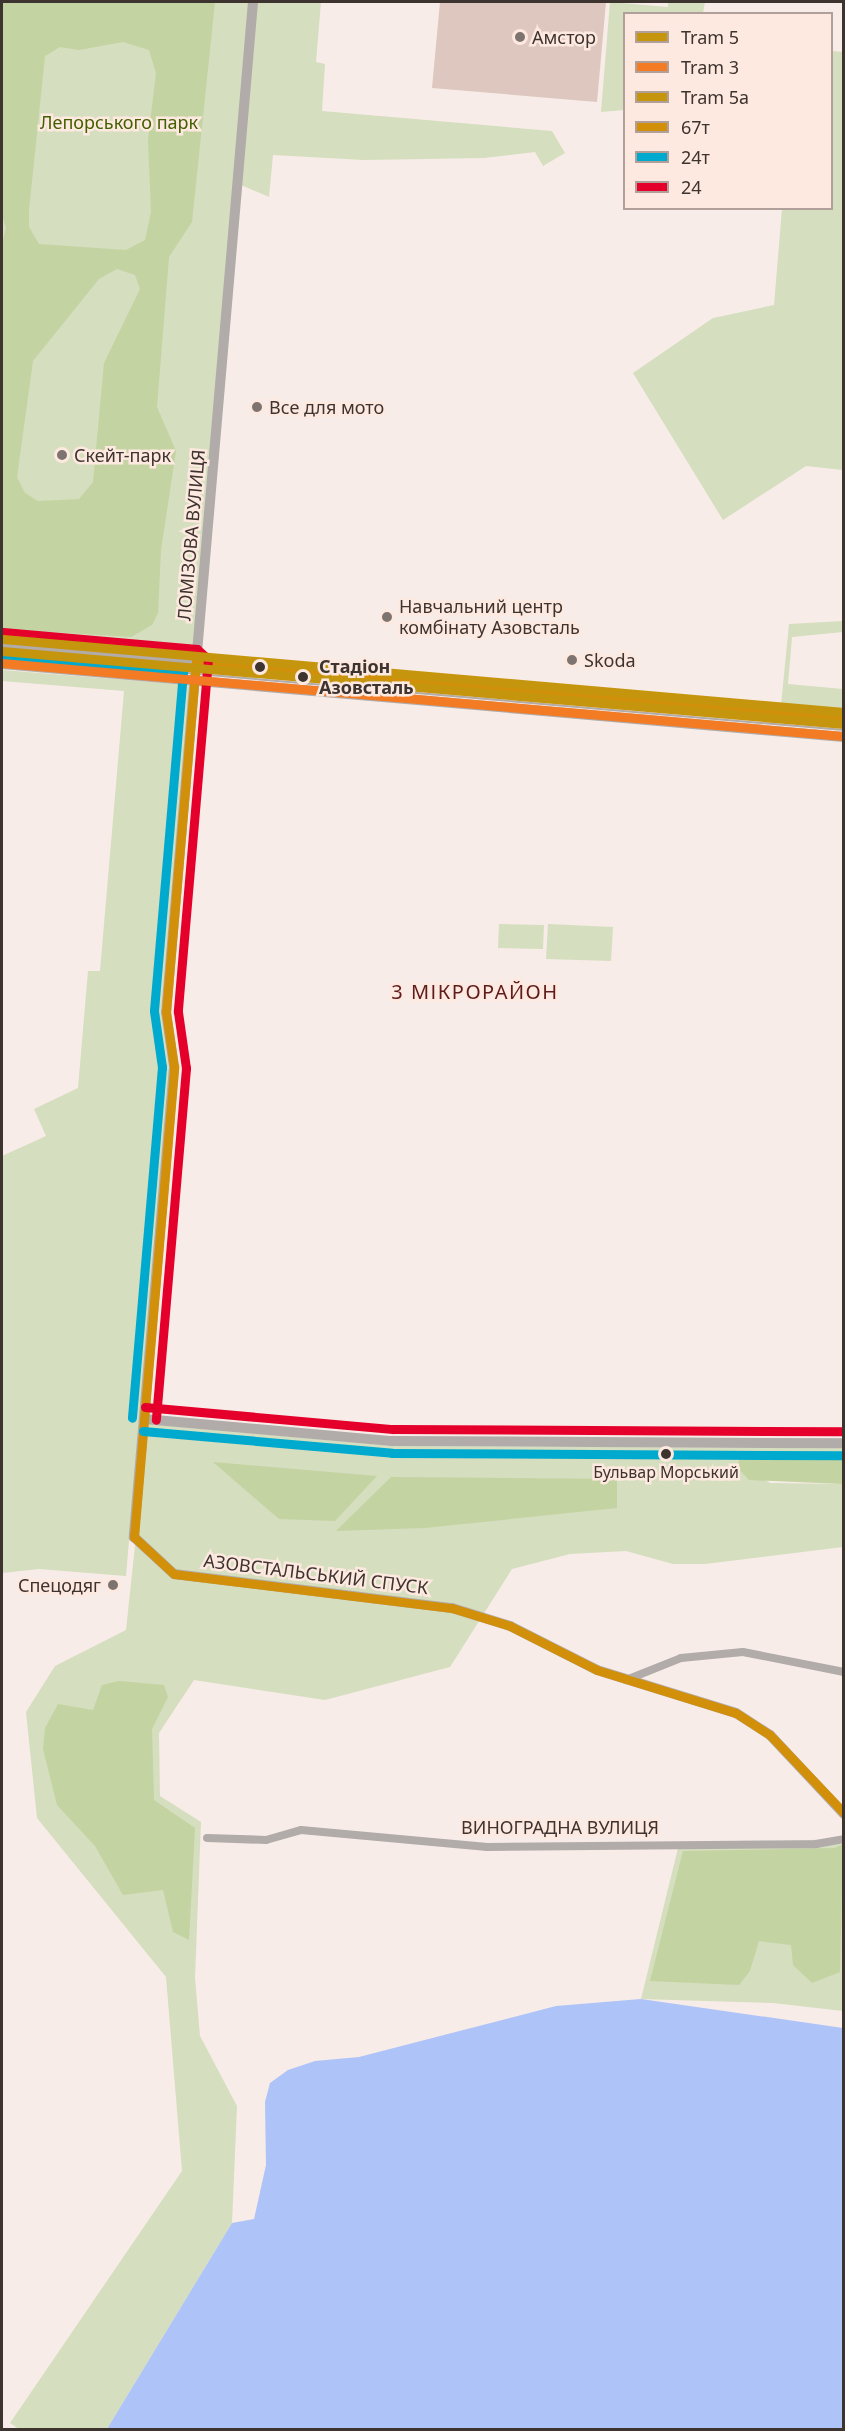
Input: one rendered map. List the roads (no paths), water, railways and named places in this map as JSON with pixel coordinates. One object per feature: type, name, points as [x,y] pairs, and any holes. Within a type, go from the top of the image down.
[{"type":"street","name":"ЛОМІЗОВА ВУЛИЦЯ","points":[[134,1537],[174,1067],[166,1012],[253,2]]},
{"type":"street","points":[[2,644],[843,717]]},
{"type":"street","points":[[2,664],[843,737]]},
{"type":"street","points":[[144,1419],[393,1441],[843,1443]]},
{"type":"street","name":"АЗОВСТАЛЬСЬКИЙ СПУСК","points":[[134,1537],[174,1574],[452,1608],[510,1626],[575,1661],[626,1680],[736,1713],[755,1723],[843,1814]]},
{"type":"street","points":[[626,1680],[681,1658],[743,1652],[843,1672]]},
{"type":"street","name":"ВИНОГРАДНА ВУЛИЦЯ","points":[[207,1838],[266,1840],[301,1830],[487,1847],[816,1844],[843,1839]]},
{"type":"water","points":[[641,1999],[843,2028],[843,2429],[107,2429],[232,2223],[254,2219],[266,2165],[265,2102],[270,2083],[288,2070],[315,2061],[359,2057],[556,2006]]},
{"type":"tram line","name":"5а","points":[[3,639],[844,712]]},
{"type":"tram line","name":"5","points":[[2,651],[844,724]]},
{"type":"tram line","points":[[2,657],[844,730]]},
{"type":"tram line","name":"3","points":[[2,663],[843,736]]},
{"type":"place","name":"Амстор","points":[[520,37]]},
{"type":"place","name":"Все для мото","points":[[257,407]]},
{"type":"place","name":"Скейт-парк","points":[[62,455]]},
{"type":"place","name":"Навчальний центр комбінату Азовсталь","points":[[387,617]]},
{"type":"place","name":"Skoda","points":[[572,660]]},
{"type":"place","name":"Стадіон Азовсталь","points":[[303,677]]},
{"type":"place","name":"Бульвар Морський","points":[[666,1454]]},
{"type":"place","name":"Спецодяг","points":[[113,1585]]},
{"type":"district","name":"3 МІКРОРАЙОН","points":[[475,991]]},
{"type":"park label","name":"Лепорського парк","points":[[119,122]]}]
